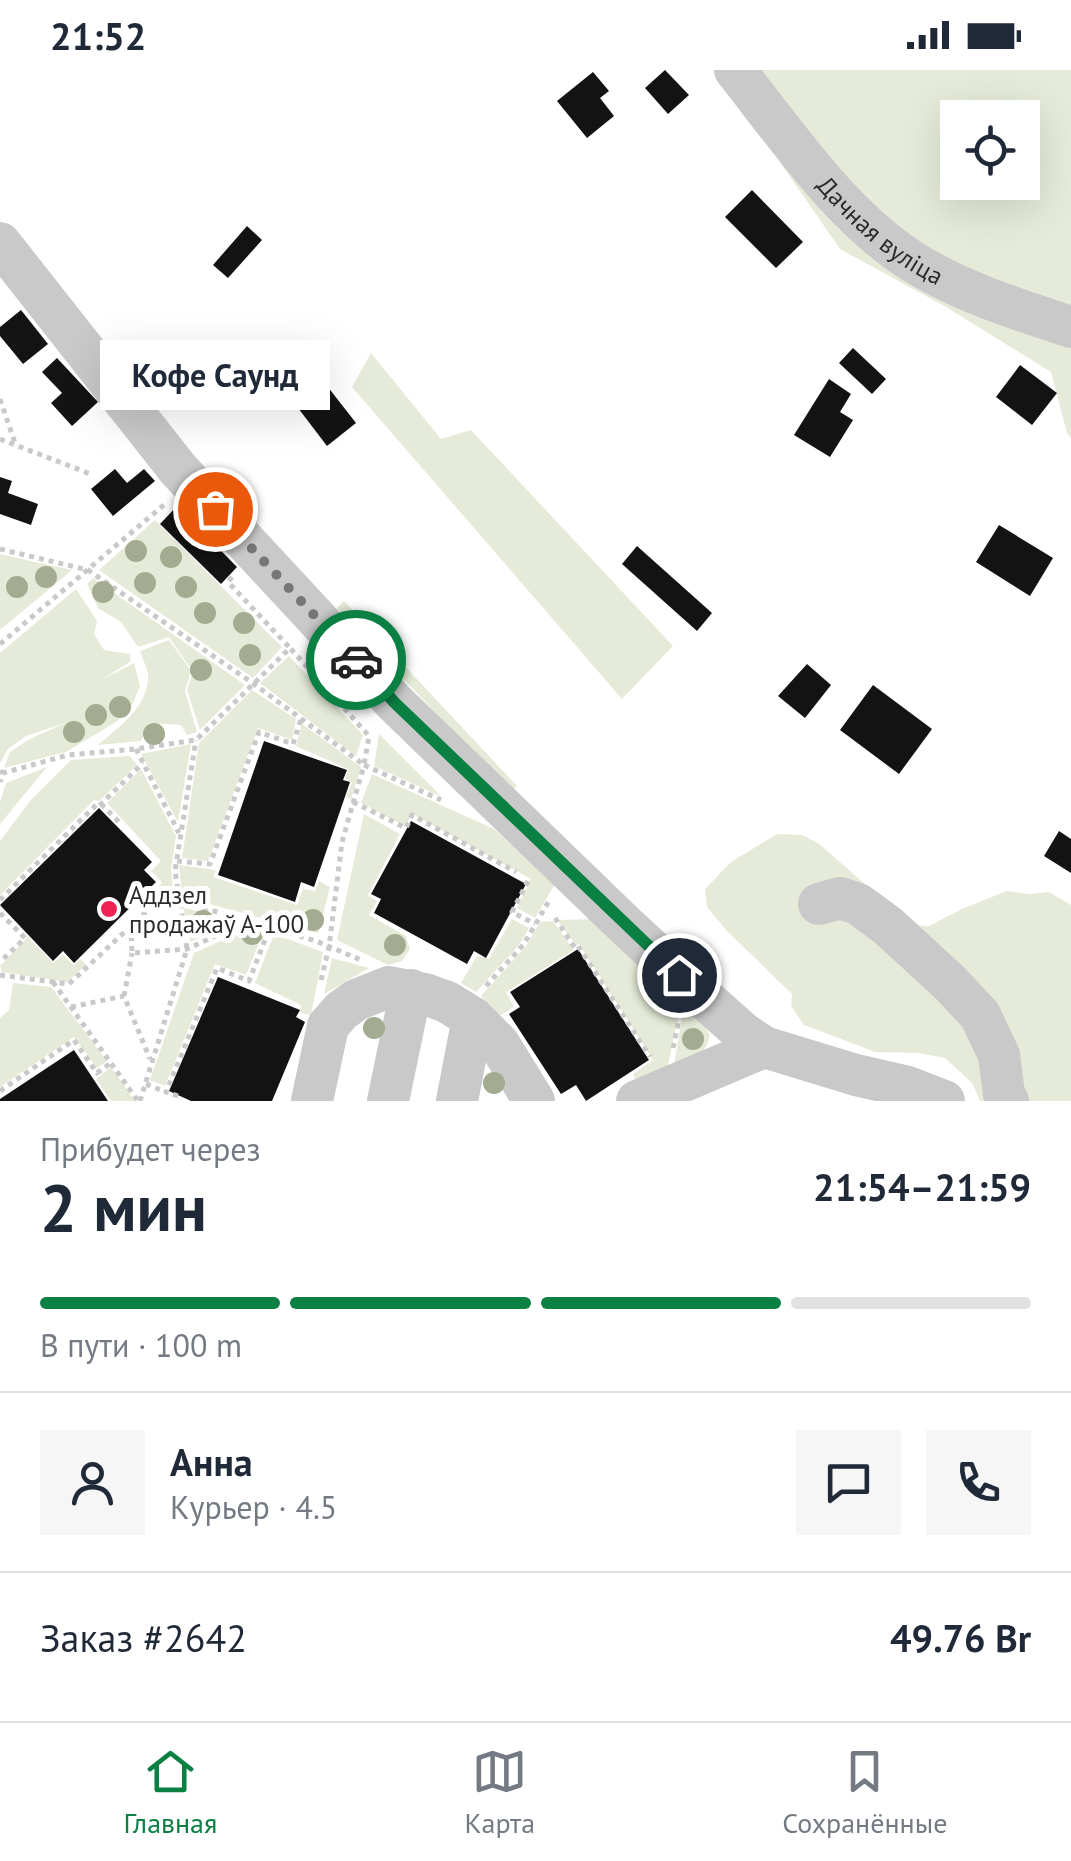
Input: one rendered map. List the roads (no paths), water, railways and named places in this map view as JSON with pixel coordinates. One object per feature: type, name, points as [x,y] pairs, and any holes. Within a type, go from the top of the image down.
[{"type":"street","name":"Дачная вуліца","points":[[736,70],[809,164],[863,223],[890,244],[918,265],[975,294],[1071,327]]},
{"type":"street","points":[[0,243],[190,482],[395,703],[743,1033],[764,1047],[908,1087],[944,1101]]},
{"type":"street","points":[[819,904],[840,898],[858,904],[950,983],[980,1015],[999,1055],[1008,1101]]},
{"type":"street","points":[[388,1101],[400,988]]},
{"type":"street","points":[[312,1101],[328,1026],[356,1000],[400,988],[475,1007],[534,1101]]},
{"type":"street","points":[[457,1101],[475,1007]]},
{"type":"street","points":[[639,1084],[764,1047]]},
{"type":"place","name":"Кофе Саунд","points":[[215,509]]},
{"type":"place","name":"Аддзел продажаў А-100","points":[[109,909]]}]
